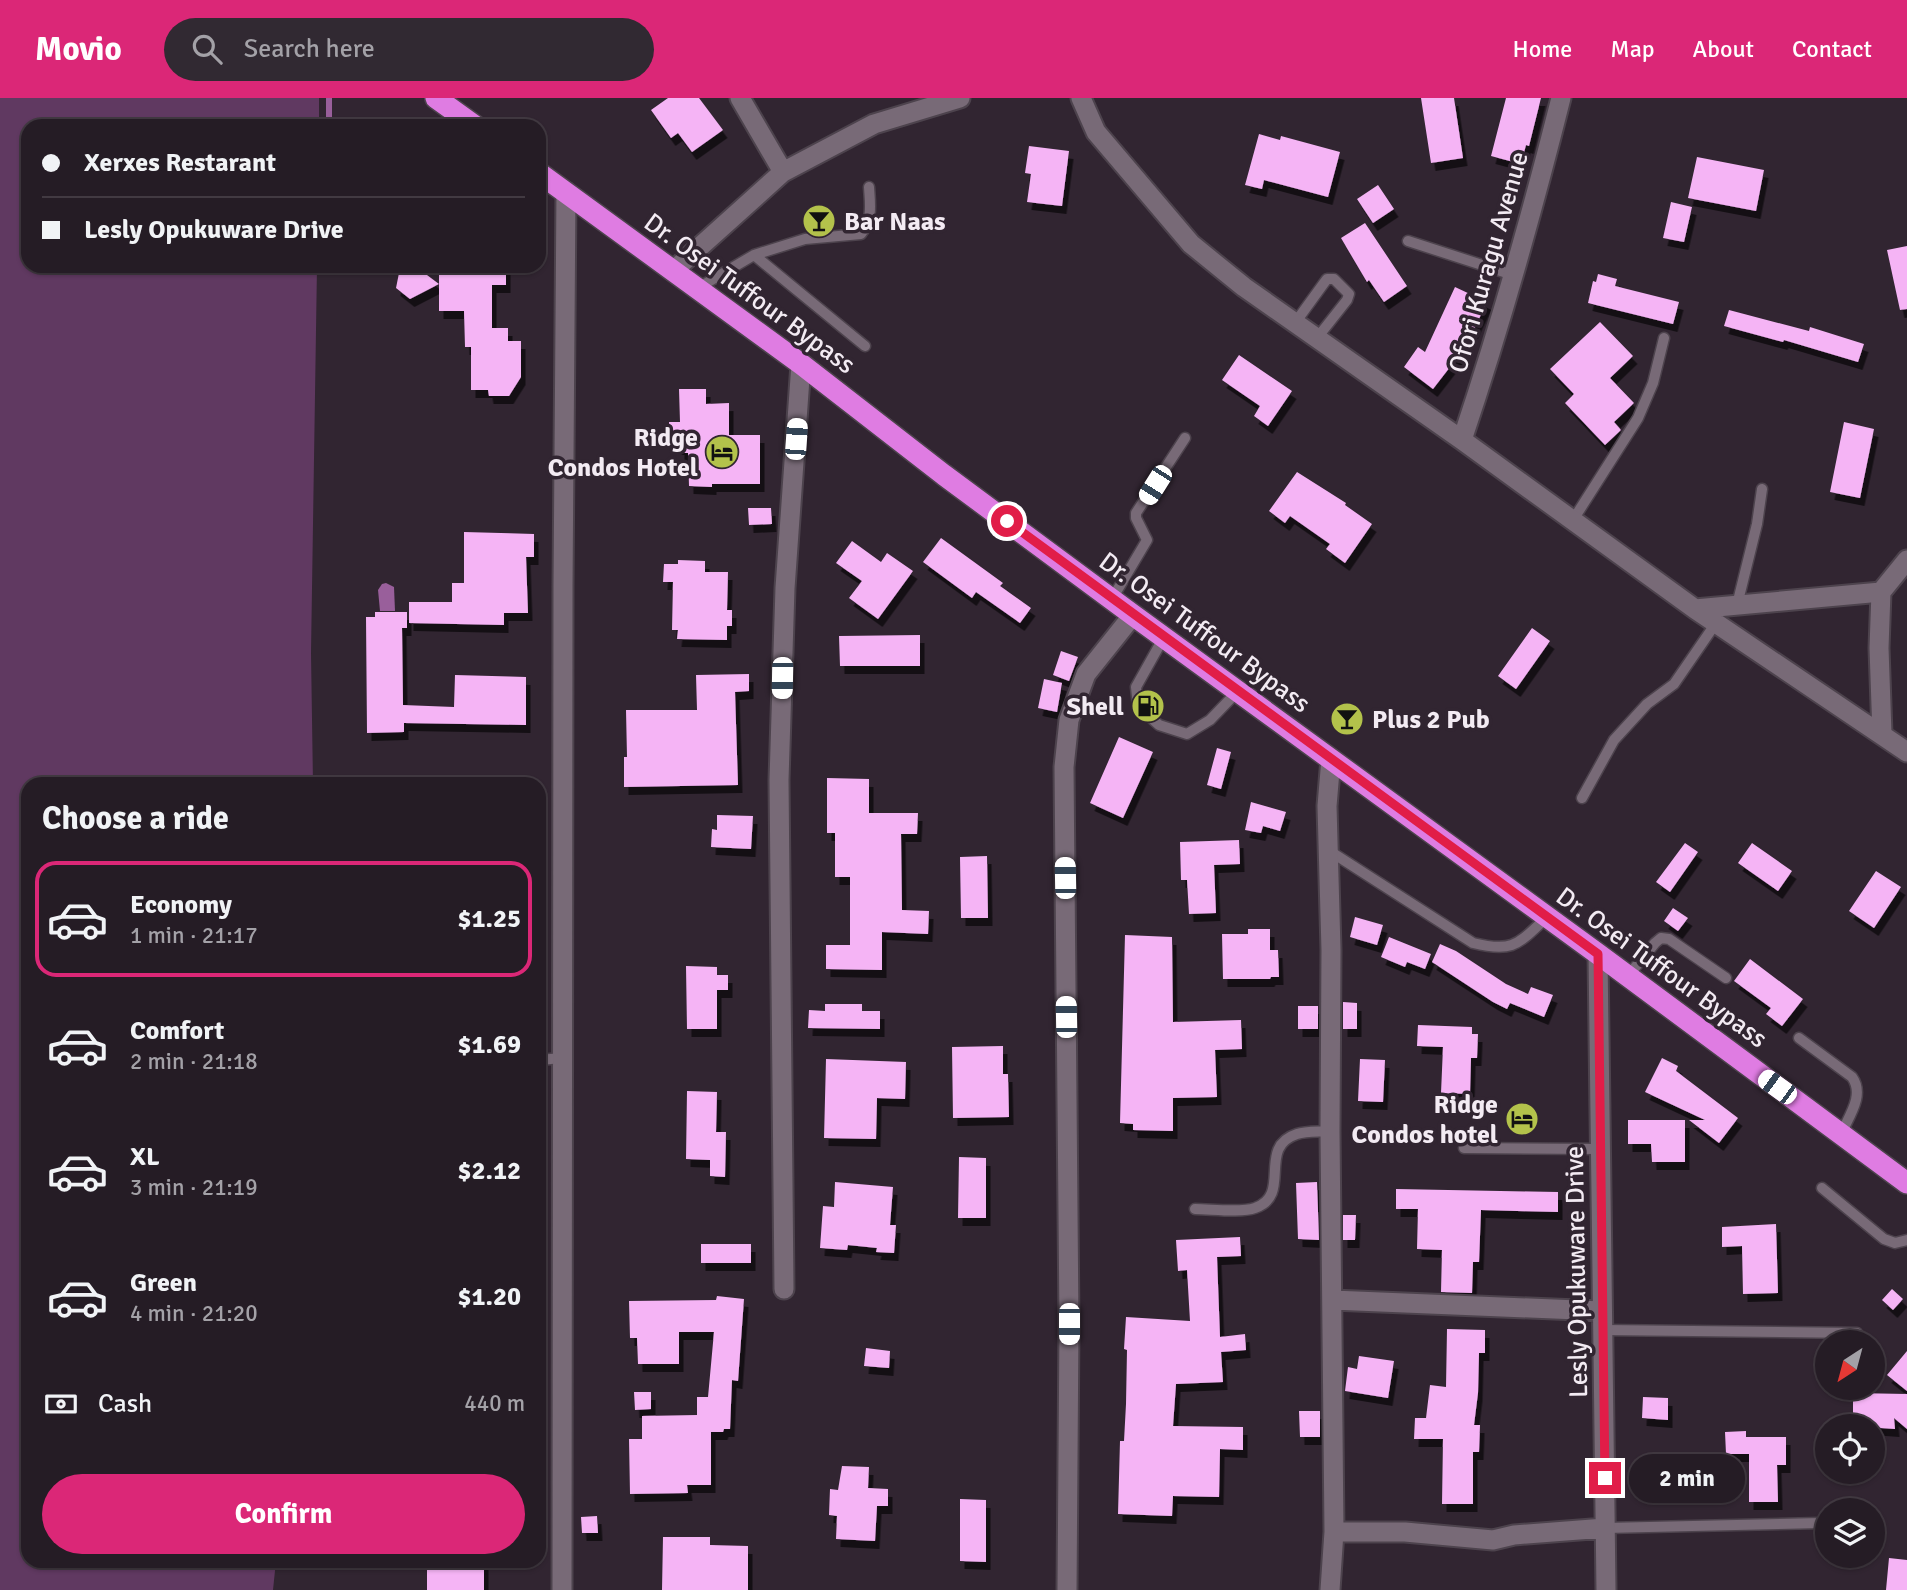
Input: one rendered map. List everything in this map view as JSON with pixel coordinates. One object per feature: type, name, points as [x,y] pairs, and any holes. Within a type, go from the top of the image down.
[{"type":"highway","points":[[436,98],[465,119]]},
{"type":"highway","name":"Dr. Osei Tuffour Bypass","points":[[546,178],[801,364],[1112,600],[1907,1183]]},
{"type":"street","points":[[740,98],[783,172]]},
{"type":"street","points":[[673,271],[783,172],[874,124],[960,98]]},
{"type":"street","points":[[1081,98],[1096,132],[1191,244],[1244,288],[1462,440],[1695,609],[1907,752]]},
{"type":"street","name":"Ofori Kuragu Avenue","points":[[1462,440],[1489,361],[1535,202],[1561,98]]},
{"type":"street","points":[[562,1590],[566,192]]},
{"type":"street","points":[[784,1289],[779,780],[785,588],[801,364]]},
{"type":"street","points":[[1882,734],[1879,648],[1881,592],[1907,560]]},
{"type":"street","points":[[1695,609],[1881,592]]},
{"type":"street","points":[[1067,1590],[1069,1324],[1063,767],[1069,720],[1086,674],[1133,615]]},
{"type":"street","points":[[1330,1590],[1334,1532],[1331,950],[1327,806],[1331,759]]},
{"type":"street","name":"Lesly Opukuware Drive","points":[[1598,954],[1606,1590]]},
{"type":"street","points":[[1332,1300],[1603,1320]]},
{"type":"street","points":[[1334,1532],[1405,1532],[1493,1540],[1514,1535],[1605,1528]]},
{"type":"lane","points":[[697,288],[754,255],[805,239],[861,234],[868,225],[870,216],[869,187]]},
{"type":"lane","points":[[1408,241],[1513,275]]},
{"type":"lane","points":[[754,255],[865,346]]},
{"type":"lane","points":[[1296,323],[1327,279],[1334,279],[1349,294],[1317,338]]},
{"type":"lane","points":[[1573,520],[1638,418],[1653,383],[1664,338]]},
{"type":"lane","points":[[1112,600],[1147,540],[1136,513],[1185,438]]},
{"type":"lane","points":[[1737,605],[1757,524],[1762,489]]},
{"type":"lane","points":[[1582,798],[1614,740],[1647,704],[1674,684],[1716,623]]},
{"type":"lane","points":[[1164,637],[1136,687],[1138,706],[1159,725],[1186,734],[1210,720],[1238,691]]},
{"type":"lane","points":[[1328,850],[1474,943],[1496,948],[1518,944],[1547,917]]},
{"type":"lane","points":[[1628,976],[1661,938],[1670,939],[1726,978]]},
{"type":"lane","points":[[1799,1038],[1857,1083],[1859,1093],[1841,1134]]},
{"type":"lane","points":[[546,1059],[562,1058]]},
{"type":"lane","points":[[1195,1209],[1254,1209],[1269,1201],[1275,1188],[1274,1162],[1281,1143],[1297,1134],[1330,1131]]},
{"type":"lane","points":[[1464,1148],[1600,1149]]},
{"type":"lane","points":[[1822,1188],[1884,1239],[1895,1243],[1907,1240]]},
{"type":"lane","points":[[1603,1320],[1815,1331]]},
{"type":"lane","points":[[1605,1528],[1815,1523]]},
{"type":"shaded area","points":[[0,98],[319,98],[319,119],[21,119],[21,273],[317,273],[311,653],[313,777],[21,777],[21,1568],[275,1568],[273,1590],[0,1590]]},
{"type":"shaded area","points":[[386,583],[394,587],[395,611],[380,611],[378,590]]},
{"type":"building","points":[[668,98],[699,98],[723,130],[692,152],[678,133],[671,138],[651,110]]},
{"type":"building","points":[[1421,98],[1454,98],[1463,158],[1431,163]]},
{"type":"building","points":[[1506,98],[1541,98],[1529,146],[1526,145],[1521,164],[1491,156]]},
{"type":"building","points":[[1259,134],[1280,140],[1281,136],[1340,152],[1328,197],[1264,180],[1262,189],[1245,185]]},
{"type":"building","points":[[1029,146],[1069,151],[1062,206],[1027,202],[1031,174],[1025,173]]},
{"type":"building","points":[[1697,157],[1764,170],[1756,211],[1688,198]]},
{"type":"building","points":[[1378,185],[1394,209],[1373,223],[1357,199]]},
{"type":"building","points":[[1671,202],[1692,207],[1684,242],[1663,238]]},
{"type":"building","points":[[1365,223],[1407,286],[1384,302],[1369,280],[1367,282],[1341,238]]},
{"type":"building","points":[[1907,246],[1907,309],[1900,310],[1887,250]]},
{"type":"building","points":[[399,273],[424,273],[439,284],[410,299],[396,288]]},
{"type":"building","points":[[439,273],[506,273],[506,285],[492,285],[492,328],[508,328],[508,341],[521,341],[521,377],[509,396],[489,396],[488,390],[471,390],[471,347],[465,347],[464,311],[439,311]]},
{"type":"building","points":[[1598,274],[1617,279],[1615,286],[1679,302],[1673,324],[1588,303],[1593,281],[1596,282]]},
{"type":"building","points":[[1455,287],[1487,302],[1460,359],[1457,358],[1433,389],[1404,367],[1418,347],[1425,352]]},
{"type":"building","points":[[1729,310],[1809,331],[1810,327],[1864,344],[1858,362],[1724,326]]},
{"type":"building","points":[[1600,322],[1633,356],[1610,378],[1634,403],[1614,422],[1621,430],[1605,445],[1565,403],[1574,394],[1550,369]]},
{"type":"building","points":[[1239,355],[1292,391],[1268,426],[1254,416],[1260,406],[1222,380]]},
{"type":"building","points":[[679,389],[706,389],[706,404],[729,403],[729,435],[760,435],[760,484],[689,486],[688,453],[680,453],[680,447],[670,447],[669,422],[680,422]]},
{"type":"building","points":[[1844,422],[1874,429],[1860,498],[1830,492]]},
{"type":"building","points":[[1297,472],[1346,503],[1345,505],[1372,524],[1345,563],[1326,549],[1330,544],[1290,516],[1285,523],[1269,511]]},
{"type":"building","points":[[748,508],[771,508],[772,524],[749,525]]},
{"type":"building","points":[[464,532],[534,534],[534,557],[526,557],[528,613],[504,613],[504,625],[409,623],[409,602],[452,602],[452,583],[464,583]]},
{"type":"building","points":[[941,538],[1003,583],[1000,586],[1031,608],[1020,623],[976,592],[972,598],[923,562]]},
{"type":"building","points":[[852,541],[881,562],[887,553],[913,571],[878,619],[849,598],[862,581],[836,563]]},
{"type":"building","points":[[678,560],[705,561],[705,572],[728,572],[727,610],[732,610],[732,626],[727,626],[727,640],[677,639],[678,630],[672,630],[673,582],[663,582],[664,564],[678,564]]},
{"type":"building","points":[[375,612],[407,612],[407,628],[402,628],[403,705],[454,707],[455,675],[526,677],[526,725],[404,723],[404,732],[367,733],[366,617],[375,617]]},
{"type":"building","points":[[1532,628],[1550,641],[1516,689],[1498,676]]},
{"type":"building","points":[[920,635],[920,666],[840,666],[839,636]]},
{"type":"building","points":[[1061,651],[1078,657],[1069,681],[1053,675]]},
{"type":"building","points":[[749,674],[749,691],[735,692],[738,785],[624,787],[624,757],[627,757],[626,710],[697,710],[696,675]]},
{"type":"building","points":[[1044,679],[1062,683],[1057,712],[1038,708]]},
{"type":"building","points":[[1119,737],[1153,752],[1123,818],[1090,803]]},
{"type":"building","points":[[1217,748],[1231,752],[1221,789],[1207,785]]},
{"type":"building","points":[[827,778],[869,779],[869,813],[918,813],[917,834],[901,834],[902,910],[929,911],[928,934],[882,932],[882,970],[826,969],[826,945],[850,945],[850,877],[835,877],[835,833],[827,833]]},
{"type":"building","points":[[1251,802],[1286,812],[1280,831],[1263,826],[1261,833],[1245,830]]},
{"type":"building","points":[[717,815],[753,816],[751,849],[711,847],[712,829],[717,830]]},
{"type":"building","points":[[1239,840],[1240,864],[1214,865],[1216,913],[1189,914],[1187,880],[1181,880],[1180,842]]},
{"type":"building","points":[[1685,843],[1698,852],[1670,892],[1656,882]]},
{"type":"building","points":[[1752,843],[1792,871],[1778,891],[1738,863]]},
{"type":"building","points":[[987,856],[988,918],[961,918],[960,857]]},
{"type":"building","points":[[1876,871],[1901,887],[1874,928],[1849,911]]},
{"type":"building","points":[[1673,908],[1688,918],[1678,931],[1664,921]]},
{"type":"building","points":[[1355,917],[1383,925],[1377,945],[1350,937]]},
{"type":"building","points":[[1248,929],[1270,929],[1270,950],[1278,950],[1279,977],[1223,979],[1222,934],[1248,934]]},
{"type":"building","points":[[1125,935],[1172,937],[1173,1022],[1241,1020],[1242,1049],[1215,1050],[1217,1097],[1173,1098],[1173,1131],[1133,1130],[1133,1124],[1120,1123]]},
{"type":"building","points":[[1389,937],[1431,954],[1425,969],[1407,962],[1405,967],[1381,957]]},
{"type":"building","points":[[1440,944],[1456,951],[1506,984],[1528,994],[1531,987],[1553,995],[1544,1017],[1510,1003],[1507,1009],[1432,962]]},
{"type":"building","points":[[1750,959],[1803,999],[1782,1026],[1766,1014],[1771,1008],[1734,981]]},
{"type":"building","points":[[686,966],[717,967],[717,975],[728,975],[728,990],[717,990],[717,1029],[687,1029]]},
{"type":"building","points":[[1343,1002],[1357,1003],[1357,1029],[1343,1029]]},
{"type":"building","points":[[825,1004],[862,1004],[862,1011],[880,1011],[880,1029],[808,1028],[809,1010],[825,1011]]},
{"type":"building","points":[[1298,1006],[1318,1006],[1318,1029],[1298,1029]]},
{"type":"building","points":[[1418,1025],[1472,1027],[1472,1034],[1478,1034],[1477,1058],[1471,1058],[1470,1094],[1441,1093],[1443,1047],[1417,1046]]},
{"type":"building","points":[[1003,1046],[1003,1074],[1008,1074],[1009,1117],[953,1118],[952,1047]]},
{"type":"building","points":[[1662,1058],[1678,1066],[1676,1071],[1738,1118],[1719,1143],[1689,1120],[1705,1120],[1645,1092]]},
{"type":"building","points":[[826,1059],[906,1062],[905,1099],[877,1098],[876,1139],[824,1138]]},
{"type":"building","points":[[1360,1059],[1385,1060],[1383,1102],[1358,1101]]},
{"type":"building","points":[[687,1091],[717,1092],[716,1132],[726,1132],[725,1177],[710,1176],[710,1160],[686,1159]]},
{"type":"building","points":[[1628,1120],[1685,1120],[1685,1162],[1652,1162],[1651,1144],[1628,1144]]},
{"type":"building","points":[[959,1157],[986,1158],[986,1218],[958,1218]]},
{"type":"building","points":[[835,1182],[893,1187],[890,1225],[896,1225],[894,1253],[848,1245],[847,1250],[820,1248],[823,1206],[834,1207]]},
{"type":"building","points":[[1317,1182],[1319,1240],[1298,1239],[1296,1183]]},
{"type":"building","points":[[1396,1189],[1558,1192],[1558,1212],[1481,1210],[1479,1262],[1473,1262],[1472,1293],[1441,1292],[1442,1250],[1417,1249],[1418,1209],[1396,1209]]},
{"type":"building","points":[[1343,1215],[1356,1215],[1355,1240],[1343,1240]]},
{"type":"building","points":[[1776,1224],[1778,1293],[1743,1294],[1742,1246],[1722,1247],[1722,1227]]},
{"type":"building","points":[[1240,1237],[1241,1256],[1217,1257],[1220,1337],[1245,1334],[1246,1350],[1221,1352],[1223,1382],[1176,1384],[1173,1426],[1243,1427],[1243,1450],[1220,1449],[1219,1497],[1173,1496],[1172,1516],[1118,1514],[1120,1441],[1124,1441],[1126,1404],[1126,1317],[1190,1321],[1187,1270],[1178,1271],[1176,1240]]},
{"type":"building","points":[[701,1244],[751,1244],[751,1263],[701,1263]]},
{"type":"building","points":[[1892,1289],[1903,1299],[1893,1310],[1882,1300]]},
{"type":"building","points":[[717,1296],[744,1299],[738,1381],[732,1380],[730,1429],[711,1432],[711,1485],[687,1485],[688,1493],[630,1494],[629,1439],[642,1439],[642,1416],[697,1415],[697,1397],[708,1397],[714,1332],[679,1332],[679,1364],[638,1364],[637,1338],[630,1338],[629,1301],[716,1300]]},
{"type":"building","points":[[1447,1329],[1485,1330],[1485,1353],[1479,1353],[1474,1425],[1480,1425],[1479,1452],[1473,1452],[1473,1504],[1442,1504],[1443,1439],[1414,1439],[1415,1418],[1426,1418],[1430,1385],[1446,1387]]},
{"type":"building","points":[[866,1348],[890,1351],[889,1368],[864,1366]]},
{"type":"building","points":[[1907,1351],[1907,1391],[1887,1375]]},
{"type":"building","points":[[1359,1356],[1394,1361],[1388,1398],[1345,1391],[1348,1367],[1357,1369]]},
{"type":"building","points":[[634,1392],[651,1392],[651,1409],[635,1410]]},
{"type":"building","points":[[1885,1394],[1907,1394],[1907,1429],[1894,1418],[1895,1429],[1885,1428],[1885,1414],[1853,1414],[1853,1400],[1885,1400]]},
{"type":"building","points":[[1643,1397],[1668,1398],[1668,1420],[1642,1418]]},
{"type":"building","points":[[1299,1411],[1320,1411],[1320,1437],[1300,1437]]},
{"type":"building","points":[[1746,1431],[1746,1437],[1786,1437],[1786,1465],[1777,1465],[1778,1502],[1749,1502],[1749,1454],[1726,1454],[1725,1432]]},
{"type":"building","points":[[842,1466],[869,1467],[868,1488],[888,1489],[888,1506],[877,1506],[875,1541],[836,1539],[837,1516],[829,1515],[830,1489],[838,1490]]},
{"type":"building","points":[[960,1499],[986,1500],[986,1562],[960,1561]]},
{"type":"building","points":[[597,1516],[598,1533],[582,1533],[581,1517]]},
{"type":"building","points":[[663,1537],[710,1537],[710,1545],[748,1546],[748,1590],[662,1590]]},
{"type":"building","points":[[1889,1558],[1907,1560],[1907,1590],[1886,1590]]},
{"type":"building","points":[[427,1568],[484,1568],[484,1590],[427,1590]]},
{"type":"waterway","points":[[329,98],[329,119]]},
{"type":"place","name":"Bar Naas","points":[[819,221]]},
{"type":"place","name":"Ridge Condos Hotel","points":[[722,452]]},
{"type":"place","name":"Shell","points":[[1148,706]]},
{"type":"place","name":"Plus 2 Pub","points":[[1347,719]]},
{"type":"place","name":"Ridge Condos hotel","points":[[1522,1119]]},
{"type":"route","points":[[1007,521],[1598,954],[1605,1478]]}]
